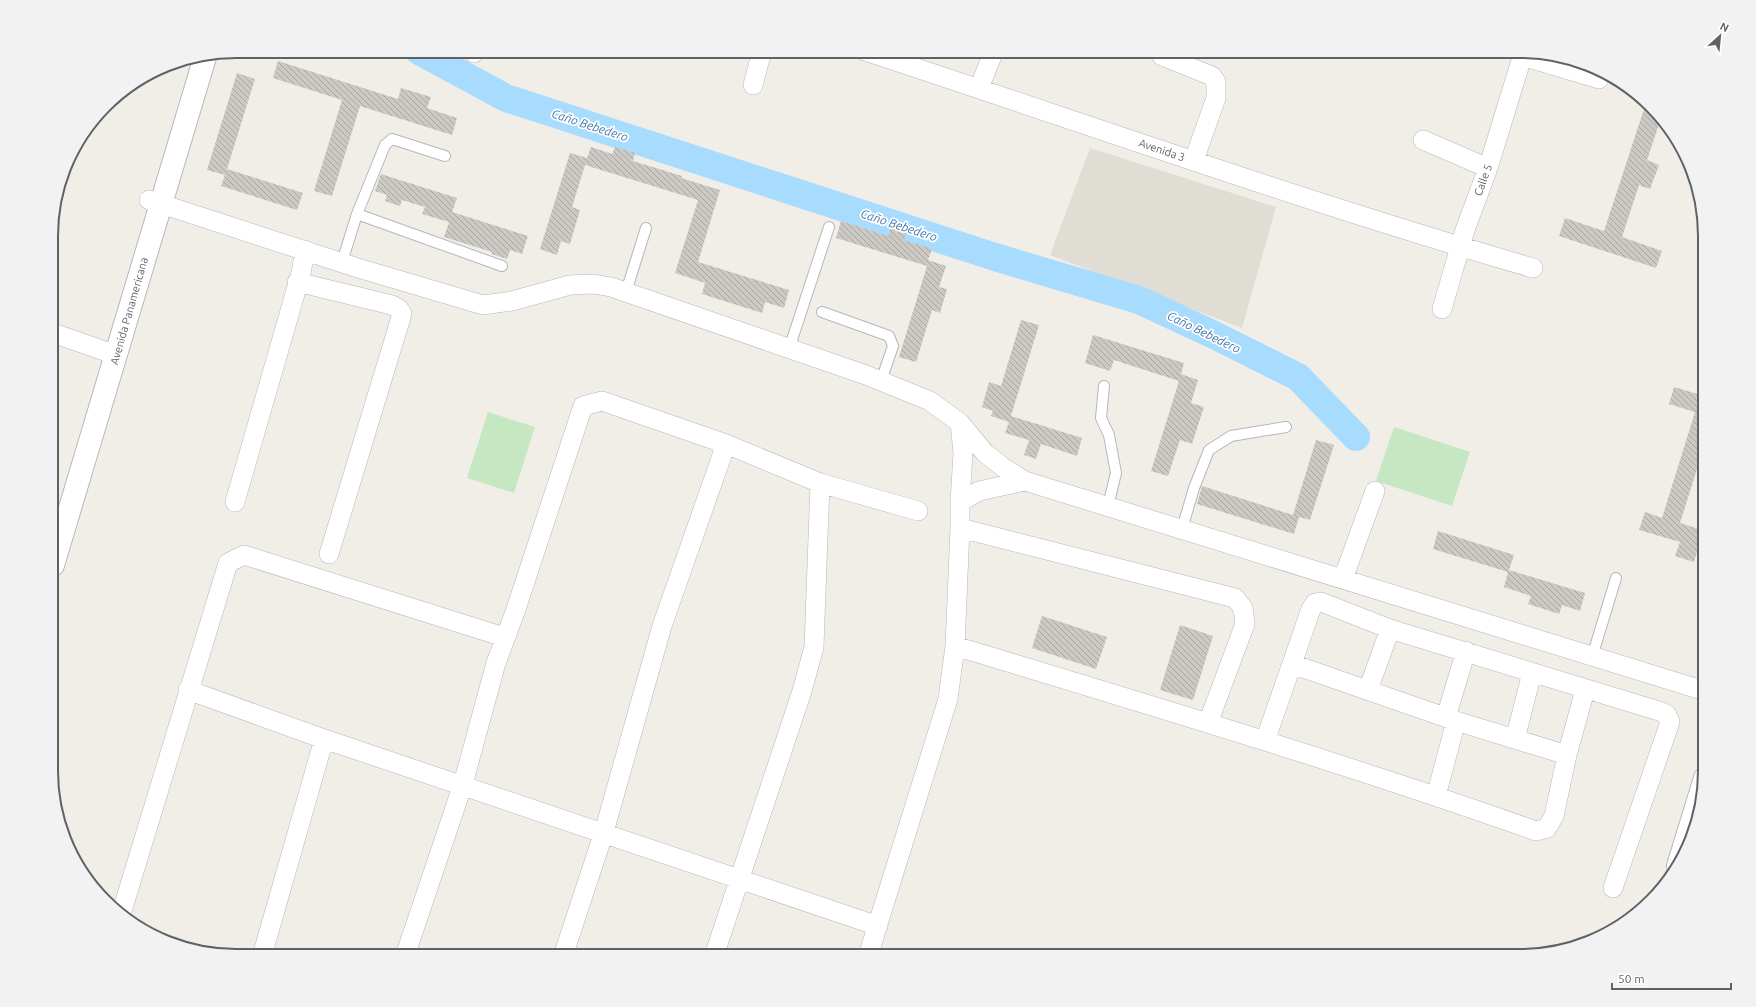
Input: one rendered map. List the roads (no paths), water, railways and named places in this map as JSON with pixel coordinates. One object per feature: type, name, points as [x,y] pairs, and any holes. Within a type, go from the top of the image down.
[{"type":"main road","name":"Avenida Panamericana","points":[[58,501],[109,352],[155,202],[204,61]]},
{"type":"main road","name":"Avenida Panamericana","points":[[155,202],[191,64]]},
{"type":"main road","name":"Avenida Panamericana","points":[[58,546],[109,352]]},
{"type":"street","points":[[753,85],[760,58]]},
{"type":"street","name":"Avenida 3","points":[[887,58],[1460,247],[1533,268]]},
{"type":"street","points":[[979,88],[991,58]]},
{"type":"street","points":[[1167,58],[1212,76],[1216,82],[1216,98],[1194,160]]},
{"type":"street","name":"Calle 5","points":[[1442,309],[1460,247],[1488,168],[1522,58]]},
{"type":"street","points":[[1539,59],[1599,79]]},
{"type":"street","points":[[1423,140],[1488,168]]},
{"type":"street","points":[[155,202],[342,262],[483,305],[512,301],[570,285],[593,284],[611,287],[881,381],[930,401],[960,423],[985,453],[1004,468],[1025,480],[1698,689]]},
{"type":"street","points":[[235,502],[306,250]]},
{"type":"street","points":[[297,282],[392,305],[399,309],[402,314],[329,554]]},
{"type":"street","points":[[58,335],[109,352]]},
{"type":"street","points":[[407,949],[463,784],[504,637],[515,612],[583,406],[602,401],[726,444],[820,483],[918,511]]},
{"type":"street","points":[[870,949],[948,699],[955,646],[963,453],[960,423]]},
{"type":"street","points":[[565,949],[604,832],[662,626],[726,444]]},
{"type":"street","points":[[960,502],[979,492],[1025,480]]},
{"type":"street","points":[[716,949],[802,691],[814,647],[820,483]]},
{"type":"street","points":[[1343,579],[1375,491]]},
{"type":"street","points":[[960,528],[1235,598],[1243,608],[1245,624],[1208,723]]},
{"type":"street","points":[[123,908],[228,563],[244,555],[504,637]]},
{"type":"street","points":[[1265,741],[1311,609],[1315,603],[1321,602],[1390,629],[1466,651],[1585,690],[1662,712],[1667,715],[1670,722],[1613,888]]},
{"type":"street","points":[[1368,690],[1390,629]]},
{"type":"street","points":[[955,646],[1265,741],[1436,796],[1536,831],[1547,828],[1554,816],[1567,755],[1585,690]]},
{"type":"street","points":[[1436,796],[1466,651]]},
{"type":"street","points":[[1292,664],[1451,719],[1567,755]]},
{"type":"street","points":[[1515,739],[1532,673]]},
{"type":"street","points":[[188,690],[324,739],[463,784],[878,926]]},
{"type":"street","points":[[264,949],[324,739]]},
{"type":"lane","points":[[342,262],[357,214],[385,145],[392,139],[445,156]]},
{"type":"lane","points":[[357,214],[502,266]]},
{"type":"lane","points":[[626,292],[646,228]]},
{"type":"lane","points":[[789,349],[829,228]]},
{"type":"lane","points":[[822,312],[889,336],[893,346],[881,381]]},
{"type":"lane","points":[[1104,386],[1101,418],[1109,435],[1116,473],[1108,506]]},
{"type":"lane","points":[[1182,529],[1194,488],[1209,450],[1231,436],[1286,427]]},
{"type":"lane","points":[[1592,657],[1616,578]]},
{"type":"waterway","name":"Caño Bebedero","points":[[432,58],[506,98],[995,257],[1139,300],[1212,334],[1298,377],[1356,437]]}]
